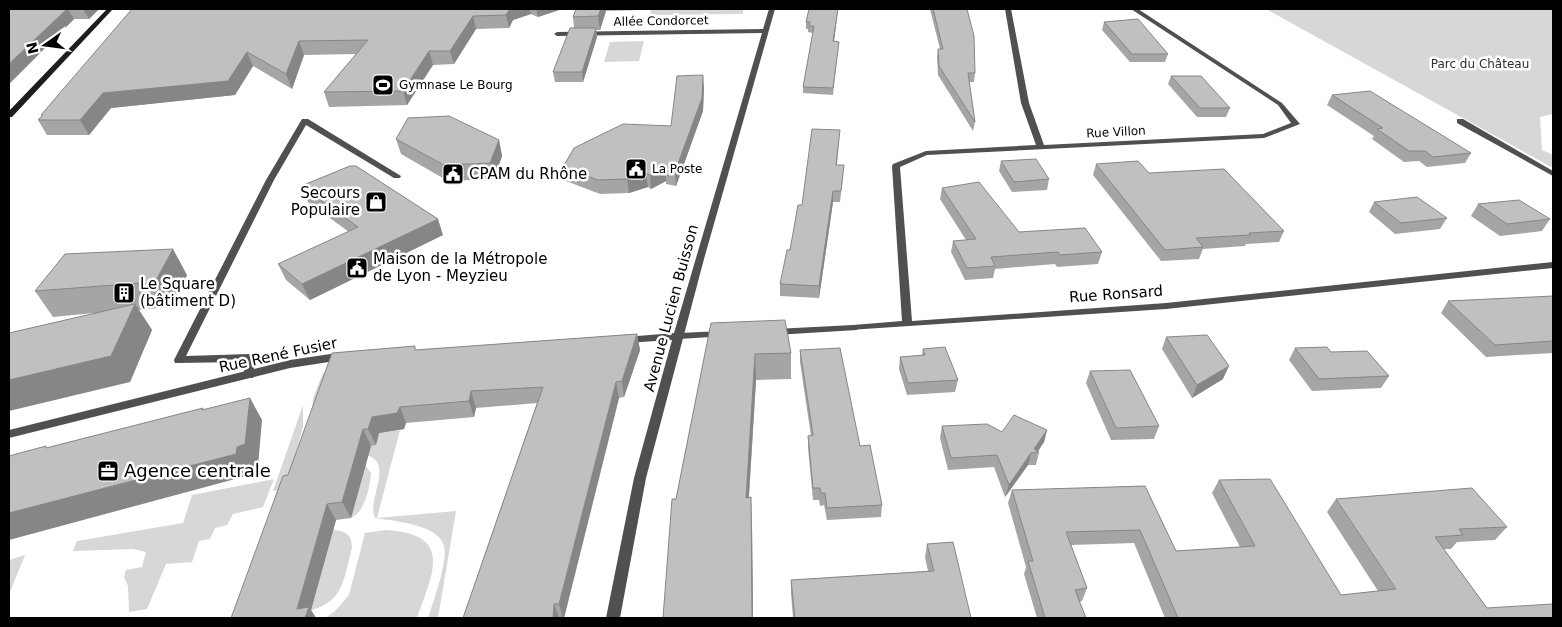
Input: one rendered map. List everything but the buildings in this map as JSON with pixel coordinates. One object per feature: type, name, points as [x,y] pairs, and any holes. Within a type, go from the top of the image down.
[{"type":"main road","points":[[11,111],[110,9]]},
{"type":"street","name":"Avenue Lucien Buisson","points":[[613,618],[640,478],[699,259],[772,9]]},
{"type":"street","points":[[1008,9],[1025,103],[1041,148]]},
{"type":"street","name":"Rue Villon","points":[[907,324],[896,166],[926,153],[1264,136],[1296,124],[1280,104],[1134,9]]},
{"type":"street","name":"Allée Condorcet","points":[[557,34],[766,31]]},
{"type":"street","points":[[249,375],[250,358],[179,360],[270,180],[305,121],[397,176]]},
{"type":"street","points":[[1460,121],[1553,174]]},
{"type":"street","name":"Rue Ronsard","points":[[766,332],[853,328],[1166,306],[1550,268]]},
{"type":"street","points":[[613,340],[737,334]]},
{"type":"street","name":"Rue René Fusier","points":[[9,434],[319,358],[352,355]]},
{"type":"green space","points":[[651,9],[743,9],[743,14],[650,15]]},
{"type":"green space","name":"Parc du Château","points":[[1266,9],[1553,9],[1553,114],[1540,117],[1542,150],[1553,155],[1553,168]]},
{"type":"green space","points":[[644,41],[639,61],[604,62],[610,42]]},
{"type":"green space","points":[[339,372],[311,453],[376,445],[379,433],[400,430],[377,518],[456,511],[438,618],[428,618],[444,562],[444,546],[440,539],[425,528],[404,522],[375,518],[373,511],[379,470],[378,463],[373,458],[364,454],[354,453],[316,460],[309,458],[303,452],[311,423],[313,398],[323,373]]},
{"type":"green space","points":[[303,405],[303,427],[295,456],[363,462],[371,473],[368,492],[363,505],[356,515],[351,518],[361,481],[273,491]]},
{"type":"green space","points":[[274,479],[263,507],[233,514],[227,525],[215,528],[210,539],[199,541],[192,562],[166,564],[147,609],[129,612],[128,586],[124,577],[126,570],[142,567],[146,552],[133,549],[73,551],[77,541],[183,523],[192,495]]},
{"type":"green space","points":[[335,530],[348,535],[352,544],[341,586],[337,594],[330,601],[309,611],[293,615],[332,534],[318,531]]},
{"type":"green space","points":[[386,530],[408,533],[422,539],[430,548],[433,559],[432,571],[417,618],[325,618],[335,611],[349,595],[365,533]]},
{"type":"green space","points":[[25,555],[10,592],[9,592],[9,560]]},
{"type":"place","name":"Gymnase Le Bourg","points":[[383,85]]},
{"type":"place","name":"La Poste","points":[[636,169]]},
{"type":"place","name":"CPAM du Rhône","points":[[453,174]]},
{"type":"place","name":"Secours Populaire","points":[[376,202]]},
{"type":"place","name":"Maison de la Métropole de Lyon - Meyzieu","points":[[357,268]]},
{"type":"place","name":"Le Square (bâtiment D)","points":[[124,293]]},
{"type":"place","name":"Agence centrale","points":[[108,471]]}]
